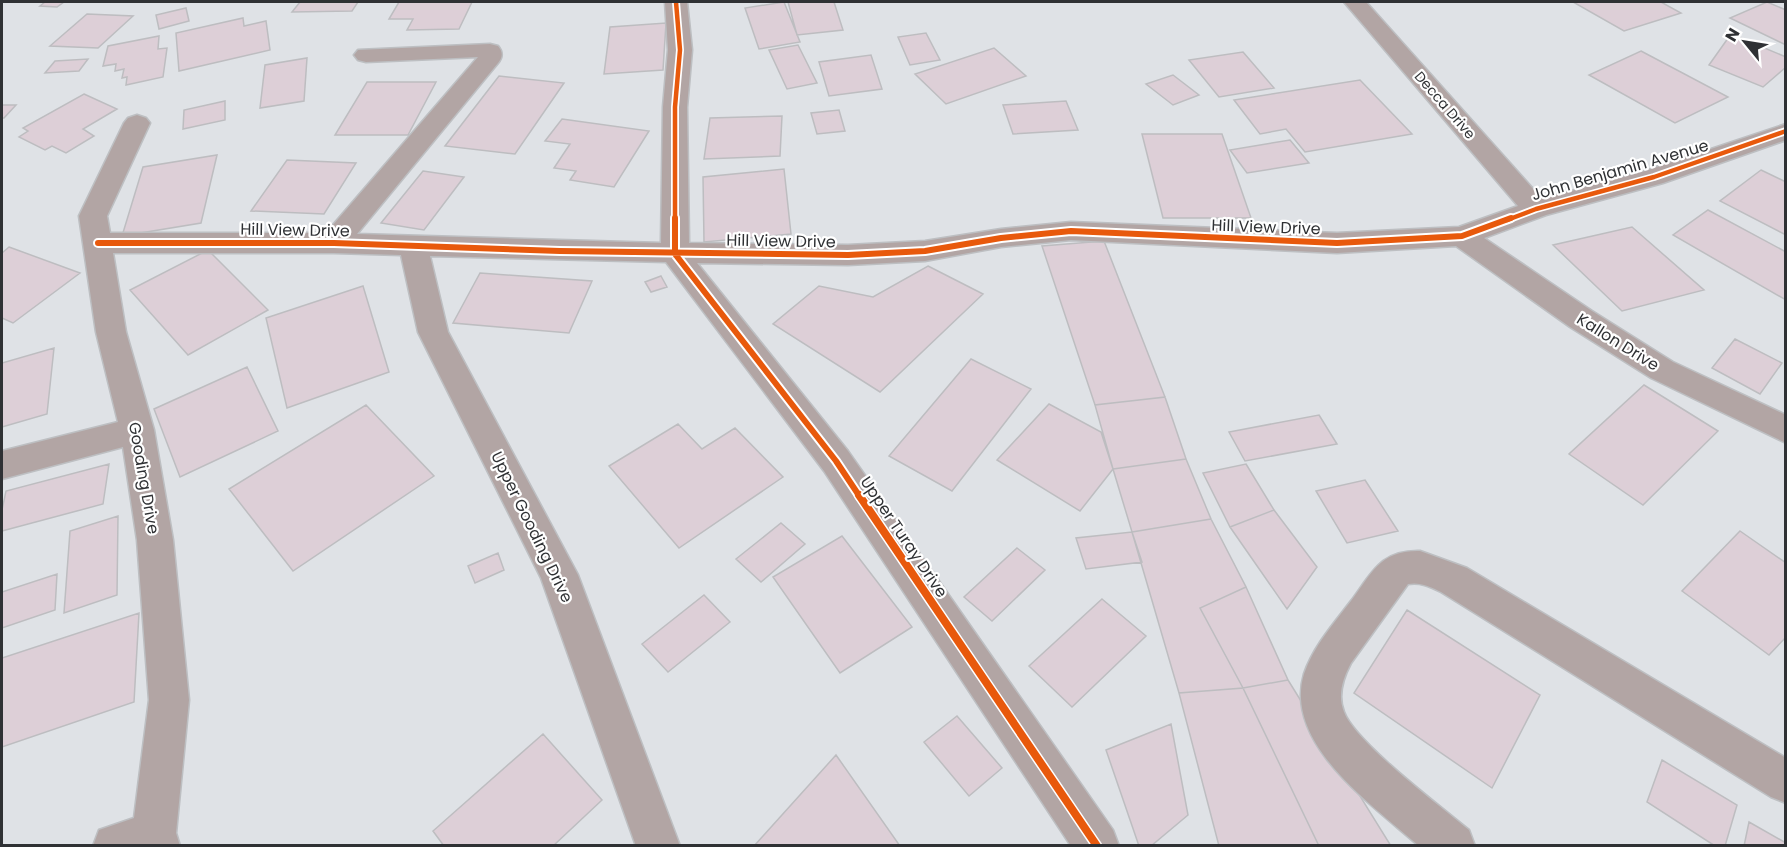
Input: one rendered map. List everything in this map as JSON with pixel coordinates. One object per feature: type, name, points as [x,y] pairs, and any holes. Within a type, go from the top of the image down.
[{"type":"street","points":[[675,254],[677,193],[675,107],[680,50],[676,2]]},
{"type":"street","name":"Decca Drive","points":[[1355,2],[1536,209]]},
{"type":"street","points":[[334,243],[490,58],[490,51],[366,55]]},
{"type":"street","name":"Gooding Drive","points":[[137,123],[93,216],[111,332],[136,430],[154,540],[170,700],[142,841]]},
{"type":"street","name":"John Benjamin Avenue","points":[[1462,236],[1536,209],[1654,177],[1781,138]]},
{"type":"street","name":"Hill View Drive","points":[[98,243],[334,243],[675,254],[859,255],[925,251],[1001,238],[1071,231],[1337,243],[1462,236]]},
{"type":"street","name":"Kallon Drive","points":[[1462,236],[1581,320],[1662,370],[1785,430]]},
{"type":"street","name":"Upper Gooding Drive","points":[[413,246],[433,332],[559,575],[658,846]]},
{"type":"street","name":"Upper Turay Drive","points":[[675,254],[836,461],[1097,846]]},
{"type":"street","points":[[2,465],[136,430]]},
{"type":"street","points":[[1453,846],[1360,765],[1333,735],[1320,699],[1324,674],[1337,650],[1396,570],[1411,565],[1431,569],[1454,580],[1785,782]]},
{"type":"building","points":[[45,2],[64,2],[57,7],[40,6]]},
{"type":"building","points":[[300,2],[358,2],[352,11],[292,12]]},
{"type":"building","points":[[399,2],[472,2],[459,29],[407,30],[413,19],[389,19]]},
{"type":"building","points":[[784,2],[800,42],[759,49],[745,8]]},
{"type":"building","points":[[788,2],[834,2],[843,30],[797,35]]},
{"type":"building","points":[[1573,2],[1661,2],[1681,13],[1624,31]]},
{"type":"building","points":[[1767,2],[1786,10],[1786,45],[1730,18]]},
{"type":"building","points":[[186,8],[189,21],[159,29],[156,15]]},
{"type":"building","points":[[87,14],[133,16],[98,48],[50,46]]},
{"type":"building","points":[[243,18],[244,26],[266,21],[270,50],[179,71],[176,33]]},
{"type":"building","points":[[666,23],[663,70],[604,74],[610,27]]},
{"type":"building","points":[[926,33],[940,60],[910,65],[898,37]]},
{"type":"building","points":[[1731,34],[1786,57],[1786,67],[1763,87],[1709,65]]},
{"type":"building","points":[[159,36],[158,49],[167,48],[163,77],[126,85],[127,77],[122,78],[124,69],[115,71],[116,64],[103,66],[108,46]]},
{"type":"building","points":[[798,45],[817,83],[787,89],[769,50]]},
{"type":"building","points":[[994,48],[1026,76],[946,104],[915,74]]},
{"type":"building","points":[[1641,51],[1728,97],[1675,123],[1589,75]]},
{"type":"building","points":[[1243,52],[1274,88],[1219,97],[1189,60]]},
{"type":"building","points":[[871,55],[882,89],[829,96],[819,62]]},
{"type":"building","points":[[307,58],[304,101],[260,108],[265,65]]},
{"type":"building","points":[[88,59],[79,71],[45,73],[55,61]]},
{"type":"building","points":[[1173,75],[1199,95],[1173,105],[1146,84]]},
{"type":"building","points":[[499,76],[564,83],[515,154],[445,146]]},
{"type":"building","points":[[1360,80],[1412,134],[1305,152],[1286,129],[1260,134],[1234,100]]},
{"type":"building","points":[[367,82],[436,82],[408,135],[335,135]]},
{"type":"building","points":[[84,94],[117,109],[83,129],[94,136],[66,153],[52,146],[45,150],[19,137],[28,131],[23,128]]},
{"type":"building","points":[[225,101],[225,120],[183,129],[184,110]]},
{"type":"building","points":[[1066,101],[1078,130],[1013,134],[1003,105]]},
{"type":"building","points":[[2,105],[16,105],[2,118]]},
{"type":"building","points":[[839,110],[845,131],[817,134],[811,113]]},
{"type":"building","points":[[782,116],[780,156],[704,159],[710,118]]},
{"type":"building","points":[[562,119],[649,131],[614,187],[570,180],[576,171],[554,168],[570,144],[545,141]]},
{"type":"building","points":[[1142,134],[1222,134],[1251,218],[1163,218]]},
{"type":"building","points":[[1290,140],[1309,163],[1247,173],[1230,150]]},
{"type":"building","points":[[217,155],[201,223],[122,236],[143,167]]},
{"type":"building","points":[[287,160],[356,163],[324,214],[251,211]]},
{"type":"building","points":[[784,169],[791,234],[704,242],[703,177]]},
{"type":"building","points":[[1761,170],[1786,182],[1786,235],[1720,201]]},
{"type":"building","points":[[423,171],[464,177],[424,230],[381,223]]},
{"type":"building","points":[[1708,210],[1786,252],[1786,300],[1673,235]]},
{"type":"building","points":[[1632,227],[1704,290],[1622,311],[1553,245]]},
{"type":"building","points":[[1104,241],[1165,397],[1095,405],[1042,246]]},
{"type":"building","points":[[9,247],[80,273],[13,323],[2,318],[2,253]]},
{"type":"building","points":[[208,250],[268,310],[188,355],[130,290]]},
{"type":"building","points":[[928,266],[983,294],[880,392],[773,324],[819,286],[873,297]]},
{"type":"building","points":[[480,273],[592,281],[569,333],[453,323]]},
{"type":"building","points":[[661,276],[667,287],[651,292],[645,282]]},
{"type":"building","points":[[363,286],[389,372],[287,408],[266,318]]},
{"type":"building","points":[[1735,339],[1782,363],[1760,394],[1712,368]]},
{"type":"building","points":[[54,348],[47,414],[2,427],[2,363]]},
{"type":"building","points":[[971,359],[1031,389],[952,491],[889,456]]},
{"type":"building","points":[[247,367],[278,431],[180,477],[154,409]]},
{"type":"building","points":[[1644,385],[1718,431],[1643,505],[1569,454]]},
{"type":"building","points":[[1165,397],[1186,459],[1113,469],[1095,405]]},
{"type":"building","points":[[1049,404],[1101,432],[1113,469],[1080,511],[997,460]]},
{"type":"building","points":[[366,405],[434,476],[293,571],[229,489]]},
{"type":"building","points":[[1319,415],[1337,444],[1245,461],[1229,432]]},
{"type":"building","points":[[678,424],[702,449],[735,428],[783,477],[679,548],[609,466]]},
{"type":"building","points":[[1186,459],[1211,519],[1132,532],[1113,469]]},
{"type":"building","points":[[109,464],[103,504],[2,531],[2,510],[6,491]]},
{"type":"building","points":[[1246,464],[1274,510],[1230,527],[1203,473]]},
{"type":"building","points":[[1365,480],[1398,531],[1347,543],[1316,491]]},
{"type":"building","points":[[1274,510],[1317,567],[1287,609],[1230,527]]},
{"type":"building","points":[[118,516],[117,595],[64,613],[70,531]]},
{"type":"building","points":[[1211,519],[1246,587],[1200,608],[1243,688],[1179,693],[1132,532]]},
{"type":"building","points":[[781,523],[805,544],[761,582],[736,559]]},
{"type":"building","points":[[1740,531],[1786,563],[1786,637],[1769,655],[1682,591]]},
{"type":"building","points":[[1132,532],[1142,562],[1086,569],[1076,538]]},
{"type":"building","points":[[842,536],[912,627],[840,673],[773,577]]},
{"type":"building","points":[[1017,548],[1045,570],[992,621],[964,597]]},
{"type":"building","points":[[498,553],[504,570],[475,583],[468,566]]},
{"type":"building","points":[[57,574],[55,610],[2,628],[2,592]]},
{"type":"building","points":[[1246,587],[1288,680],[1243,688],[1200,608]]},
{"type":"building","points":[[704,595],[730,622],[668,672],[642,644]]},
{"type":"building","points":[[1102,599],[1146,636],[1072,707],[1029,666]]},
{"type":"building","points":[[1407,610],[1540,695],[1492,788],[1354,693]]},
{"type":"building","points":[[139,613],[134,702],[2,747],[2,658]]},
{"type":"building","points":[[1288,680],[1391,846],[1319,846],[1243,688]]},
{"type":"building","points":[[1243,688],[1319,846],[1219,846],[1179,693]]},
{"type":"building","points":[[957,716],[1002,768],[969,796],[924,742]]},
{"type":"building","points":[[1171,724],[1188,815],[1151,846],[1139,846],[1106,750]]},
{"type":"building","points":[[543,734],[602,800],[553,846],[444,846],[433,831]]},
{"type":"building","points":[[836,755],[900,846],[754,846]]},
{"type":"building","points":[[1662,760],[1737,805],[1725,846],[1715,846],[1647,802]]},
{"type":"building","points":[[1749,822],[1786,843],[1786,846],[1744,846]]},
{"type":"cycle path","points":[[676,2],[680,50],[675,107],[675,254],[836,461],[1097,846]]},
{"type":"cycle path","points":[[98,243],[334,243],[560,251],[848,255],[925,251],[1001,238],[1071,231],[1337,243],[1462,236],[1536,209],[1654,177],[1786,131]]}]
